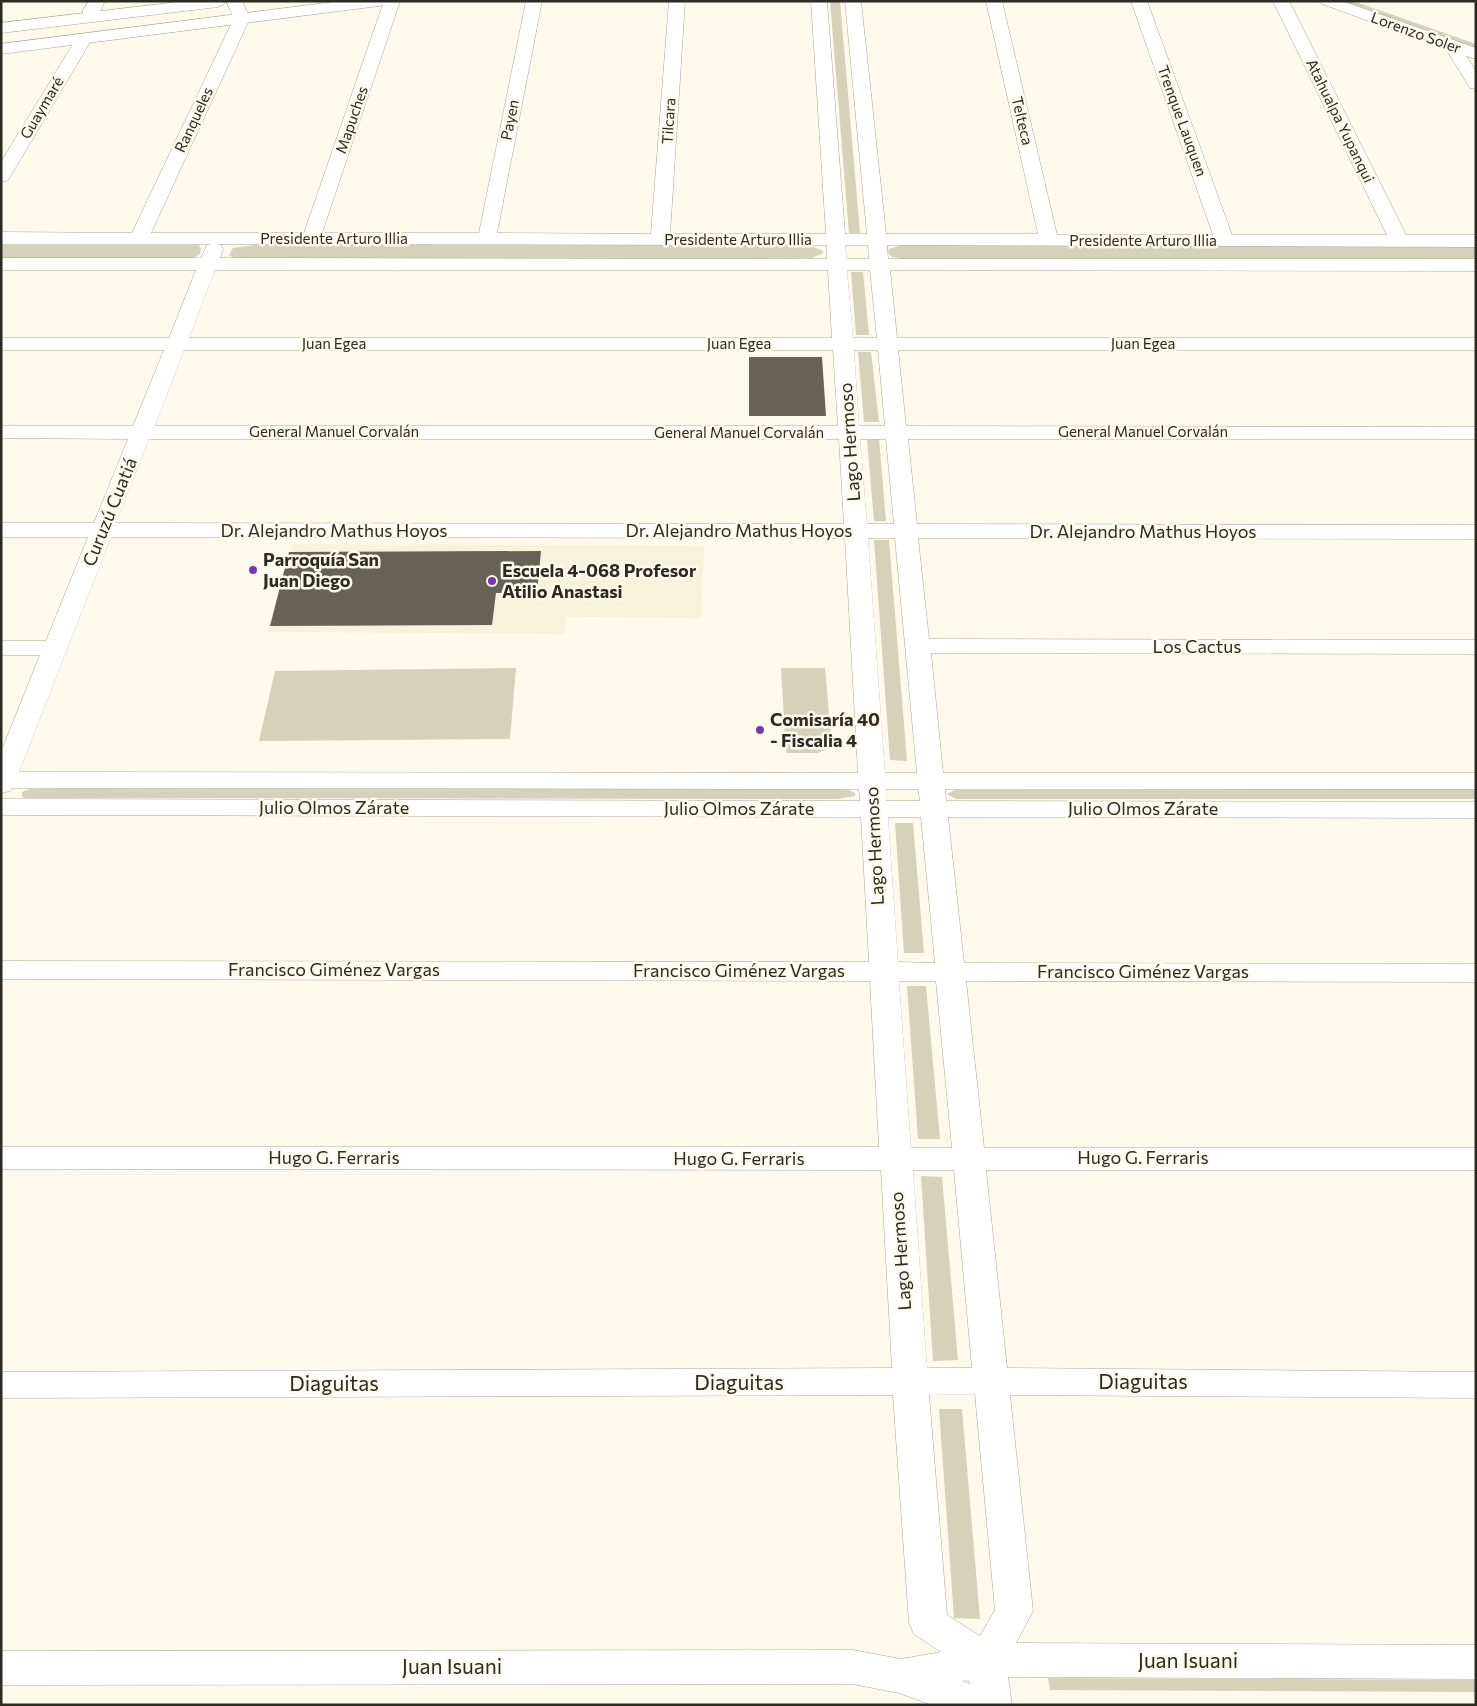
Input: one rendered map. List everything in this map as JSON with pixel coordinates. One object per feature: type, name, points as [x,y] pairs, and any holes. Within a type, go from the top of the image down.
[{"type":"street","points":[[90,18],[97,1]]},
{"type":"street","points":[[1,28],[227,1]]},
{"type":"street","points":[[234,1],[242,18]]},
{"type":"street","points":[[1,49],[379,1]]},
{"type":"street","name":"Mapuches","points":[[312,239],[392,1]]},
{"type":"street","name":"Payen","points":[[487,239],[534,1]]},
{"type":"street","name":"Tilcara","points":[[660,240],[677,1]]},
{"type":"street","name":"Lago Hermoso","points":[[819,1],[856,531],[895,1159],[928,1623],[986,1660]]},
{"type":"street","points":[[853,1],[1014,1611],[986,1660],[992,1705]]},
{"type":"street","name":"Telteca","points":[[994,1],[1049,241]]},
{"type":"street","name":"Trenque Lauquen","points":[[1139,1],[1225,241]]},
{"type":"street","name":"Atahualpa Yupanqui","points":[[1281,1],[1399,241]]},
{"type":"street","name":"Lorenzo Soler","points":[[1327,1],[1476,54]]},
{"type":"street","name":"Lorenzo Soler","points":[[1367,1],[1476,39]]},
{"type":"street","name":"Ranqueles","points":[[139,238],[242,18]]},
{"type":"street","name":"Guaymaré","points":[[1,177],[84,38]]},
{"type":"street","points":[[1452,46],[1476,84]]},
{"type":"street","name":"Presidente Arturo Illia","points":[[1,238],[660,240],[836,253]]},
{"type":"street","name":"Curuzú Cuatiá","points":[[2,782],[218,239]]},
{"type":"street","name":"Presidente Arturo Illia","points":[[878,253],[1049,241],[1476,241]]},
{"type":"street","name":"Presidente Arturo Illia","points":[[1,264],[208,264],[878,253],[1476,265]]},
{"type":"street","name":"Juan Egea","points":[[1,344],[1476,344]]},
{"type":"street","name":"General Manuel Corvalán","points":[[1,432],[1476,433]]},
{"type":"street","name":"Dr. Alejandro Mathus Hoyos","points":[[1,530],[1476,532]]},
{"type":"street","name":"Los Cactus","points":[[917,646],[1476,647]]},
{"type":"street","points":[[1,648],[56,648]]},
{"type":"street","name":"Julio Olmos Zárate","points":[[2,782],[1476,781]]},
{"type":"street","name":"Julio Olmos Zárate","points":[[1,807],[1476,810]]},
{"type":"street","name":"Francisco Giménez Vargas","points":[[1,970],[1476,973]]},
{"type":"street","name":"Hugo G. Ferraris","points":[[1,1158],[1476,1158]]},
{"type":"street","name":"Diaguitas","points":[[1,1385],[991,1381],[1476,1385]]},
{"type":"street","name":"Juan Isuani","points":[[901,1676],[986,1660],[1476,1662]]},
{"type":"street","name":"Juan Isuani","points":[[1,1668],[853,1667],[901,1676],[979,1705]]},
{"type":"shaded area","points":[[830,1],[840,1],[860,233],[849,233]]},
{"type":"shaded area","points":[[1339,1],[1353,1],[1476,44],[1476,50]]},
{"type":"shaded area","points":[[1,245],[199,245],[201,249],[200,254],[194,258],[1,259]]},
{"type":"shaded area","points":[[255,245],[809,245],[823,251],[822,254],[811,258],[248,259],[234,258],[229,255],[233,248]]},
{"type":"shaded area","points":[[902,245],[1476,246],[1476,260],[902,259],[892,257],[888,253],[889,249]]},
{"type":"shaded area","points":[[851,272],[863,272],[869,335],[856,335]]},
{"type":"shaded area","points":[[858,352],[871,352],[879,422],[864,422]]},
{"type":"shaded area","points":[[879,439],[886,521],[874,521],[867,440]]},
{"type":"shaded area","points":[[874,540],[889,540],[907,761],[890,760]]},
{"type":"shaded area","name":"Escuela 4-068 Profesor Atilio Anastasi","points":[[293,544],[704,546],[701,618],[566,617],[564,634],[267,632]]},
{"type":"shaded area","points":[[516,668],[510,739],[259,741],[275,671]]},
{"type":"shaded area","points":[[781,668],[825,668],[832,748],[817,753],[786,753]]},
{"type":"shaded area","points":[[30,789],[837,789],[849,790],[855,793],[855,796],[838,799],[22,797],[22,792]]},
{"type":"shaded area","points":[[1476,789],[1476,799],[956,799],[947,794],[955,790]]},
{"type":"shaded area","points":[[895,823],[913,823],[924,953],[904,953]]},
{"type":"shaded area","points":[[907,986],[926,986],[940,1139],[918,1139]]},
{"type":"shaded area","points":[[921,1176],[942,1177],[958,1360],[933,1361]]},
{"type":"shaded area","points":[[939,1409],[962,1409],[980,1619],[954,1618]]},
{"type":"shaded area","points":[[1048,1678],[1476,1680],[1476,1692],[1050,1690]]},
{"type":"building","points":[[749,357],[822,357],[826,416],[749,416]]},
{"type":"building","points":[[541,551],[537,593],[496,593],[492,625],[270,626],[289,552]]},
{"type":"place","name":"Parroquía San Juan Diego","points":[[253,570]]},
{"type":"place","name":"Escuela 4-068 Profesor Atilio Anastasi","points":[[492,581]]},
{"type":"place","name":"Comisaría 40 - Fiscalia 4","points":[[760,730]]}]
